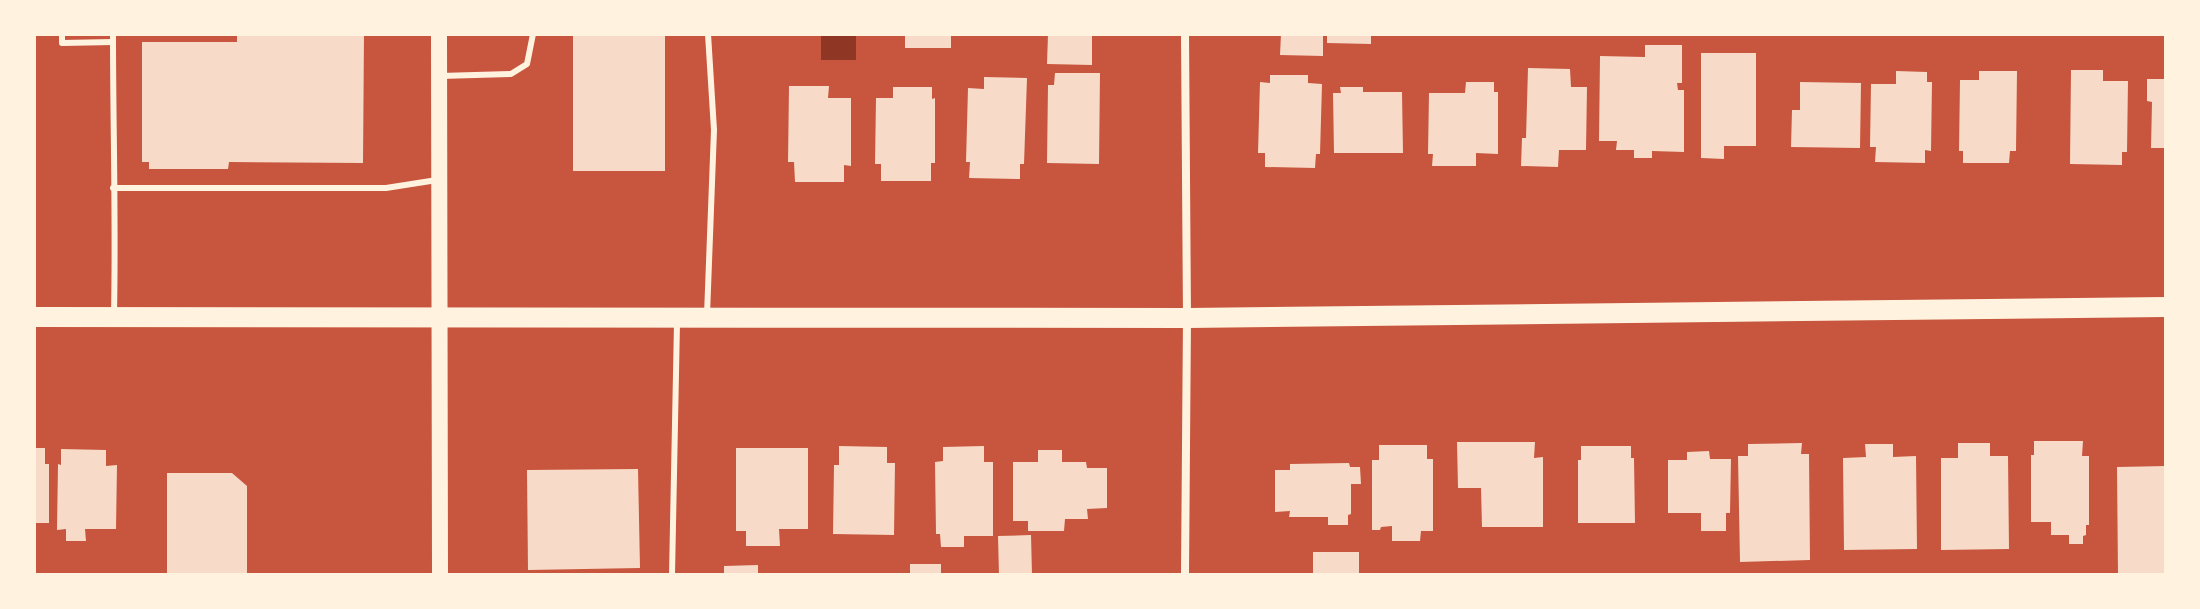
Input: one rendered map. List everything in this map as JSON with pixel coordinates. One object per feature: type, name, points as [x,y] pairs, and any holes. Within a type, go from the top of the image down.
[{"type":"main road","points":[[439,34],[440,575]]},
{"type":"main road","points":[[34,317],[1187,318],[2166,307]]},
{"type":"street","points":[[1185,34],[1185,575]]},
{"type":"lane","points":[[62,34],[62,43],[113,38],[114,317]]},
{"type":"lane","points":[[439,76],[511,74],[527,64],[533,34]]},
{"type":"lane","points":[[707,318],[714,130],[708,34]]},
{"type":"lane","points":[[113,188],[386,188],[439,180]]},
{"type":"lane","points":[[672,575],[677,318]]},
{"type":"shaded area","points":[[821,34],[856,34],[856,60],[821,60]]},
{"type":"building","points":[[237,34],[364,34],[363,163],[229,162],[228,169],[149,169],[149,162],[142,162],[142,42],[237,42]]},
{"type":"building","points":[[573,34],[665,34],[665,171],[573,171]]},
{"type":"building","points":[[905,34],[951,34],[951,48],[905,48]]},
{"type":"building","points":[[1048,34],[1092,34],[1092,65],[1047,64]]},
{"type":"building","points":[[1281,34],[1323,34],[1323,56],[1280,55]]},
{"type":"building","points":[[1327,34],[1371,34],[1371,44],[1327,43]]},
{"type":"building","points":[[1645,45],[1682,45],[1682,83],[1677,83],[1678,90],[1684,90],[1684,152],[1652,151],[1652,158],[1634,158],[1634,150],[1616,150],[1617,141],[1599,141],[1600,56],[1645,57]]},
{"type":"building","points":[[1701,53],[1756,53],[1756,146],[1724,146],[1724,159],[1701,158]]},
{"type":"building","points":[[1528,68],[1570,69],[1571,87],[1587,87],[1586,150],[1559,150],[1558,167],[1521,166],[1522,138],[1526,138]]},
{"type":"building","points":[[2071,70],[2103,70],[2103,81],[2128,81],[2127,152],[2122,152],[2122,165],[2070,164]]},
{"type":"building","points":[[1896,71],[1927,72],[1927,82],[1932,82],[1931,151],[1925,150],[1925,163],[1875,162],[1876,147],[1870,147],[1871,84],[1896,84]]},
{"type":"building","points":[[1979,71],[2017,71],[2016,151],[2010,151],[2009,163],[1963,163],[1963,151],[1959,151],[1960,80],[1979,80]]},
{"type":"building","points":[[1055,73],[1100,73],[1099,164],[1047,163],[1048,85],[1054,85]]},
{"type":"building","points":[[1270,75],[1308,75],[1308,83],[1322,84],[1320,154],[1316,154],[1315,168],[1265,167],[1265,153],[1258,153],[1260,82],[1270,83]]},
{"type":"building","points":[[984,77],[1027,78],[1024,164],[1020,164],[1020,179],[969,178],[970,162],[966,162],[968,88],[984,89]]},
{"type":"building","points":[[2147,79],[2166,79],[2166,148],[2151,148],[2152,102],[2147,101]]},
{"type":"building","points":[[1466,82],[1494,82],[1494,92],[1498,92],[1498,154],[1476,153],[1476,166],[1432,166],[1433,154],[1428,154],[1429,93],[1465,93]]},
{"type":"building","points":[[1800,82],[1861,83],[1860,148],[1791,147],[1792,110],[1800,110]]},
{"type":"building","points":[[789,86],[829,86],[828,98],[851,98],[851,166],[844,165],[844,182],[795,182],[794,162],[788,162]]},
{"type":"building","points":[[893,87],[932,87],[932,99],[935,98],[935,163],[931,163],[931,181],[881,181],[881,164],[875,164],[876,98],[893,98]]},
{"type":"building","points":[[1340,87],[1363,87],[1363,92],[1402,92],[1403,153],[1334,153],[1333,93],[1341,93]]},
{"type":"building","points":[[2034,441],[2083,441],[2082,456],[2089,456],[2089,525],[2086,525],[2083,544],[2069,544],[2069,535],[2051,535],[2051,522],[2031,522],[2031,455],[2034,455]]},
{"type":"building","points":[[1457,442],[1535,442],[1534,458],[1543,457],[1543,527],[1482,527],[1481,488],[1458,488]]},
{"type":"building","points":[[1802,443],[1801,454],[1809,454],[1810,560],[1740,562],[1738,456],[1748,456],[1748,444]]},
{"type":"building","points":[[1958,443],[1990,443],[1990,456],[2008,456],[2009,549],[1941,550],[1941,458],[1958,458]]},
{"type":"building","points":[[1865,444],[1893,444],[1893,457],[1916,456],[1917,549],[1844,550],[1843,458],[1866,457]]},
{"type":"building","points":[[1379,445],[1427,445],[1427,459],[1433,459],[1433,531],[1421,531],[1420,541],[1392,541],[1392,526],[1372,530],[1372,460],[1379,460]]},
{"type":"building","points":[[839,446],[887,447],[887,463],[895,463],[894,535],[833,534],[834,465],[839,465]]},
{"type":"building","points":[[984,446],[984,462],[993,462],[993,536],[964,536],[964,547],[941,547],[940,534],[936,534],[935,462],[943,461],[943,447]]},
{"type":"building","points":[[1581,446],[1631,446],[1635,523],[1578,523],[1578,460],[1581,460]]},
{"type":"building","points":[[34,448],[45,448],[45,464],[49,464],[49,523],[34,523]]},
{"type":"building","points":[[736,448],[808,448],[808,529],[779,529],[780,546],[746,546],[746,531],[736,531]]},
{"type":"building","points":[[61,449],[106,450],[106,466],[117,465],[116,529],[85,529],[86,541],[66,541],[66,529],[57,530]]},
{"type":"building","points":[[1038,450],[1062,450],[1062,462],[1086,462],[1087,468],[1107,468],[1107,508],[1087,509],[1088,519],[1065,519],[1064,531],[1028,531],[1028,521],[1013,521],[1013,462],[1038,462]]},
{"type":"building","points":[[1709,451],[1710,459],[1731,459],[1730,513],[1726,513],[1726,531],[1701,531],[1701,513],[1668,513],[1668,460],[1687,460],[1687,452]]},
{"type":"building","points":[[1349,463],[1350,467],[1360,467],[1361,484],[1351,484],[1348,525],[1328,525],[1328,517],[1289,517],[1290,511],[1275,512],[1275,470],[1290,470],[1290,464]]},
{"type":"building","points":[[2166,466],[2166,575],[2118,575],[2117,467]]},
{"type":"building","points":[[638,469],[640,568],[528,570],[527,470]]},
{"type":"building","points":[[167,473],[232,473],[247,486],[247,575],[167,575]]},
{"type":"building","points":[[1031,535],[1032,575],[999,575],[998,536]]},
{"type":"building","points":[[1313,552],[1359,552],[1359,575],[1313,575]]},
{"type":"building","points":[[910,564],[941,564],[941,575],[910,575]]},
{"type":"building","points":[[758,565],[758,575],[724,575],[724,566]]}]
